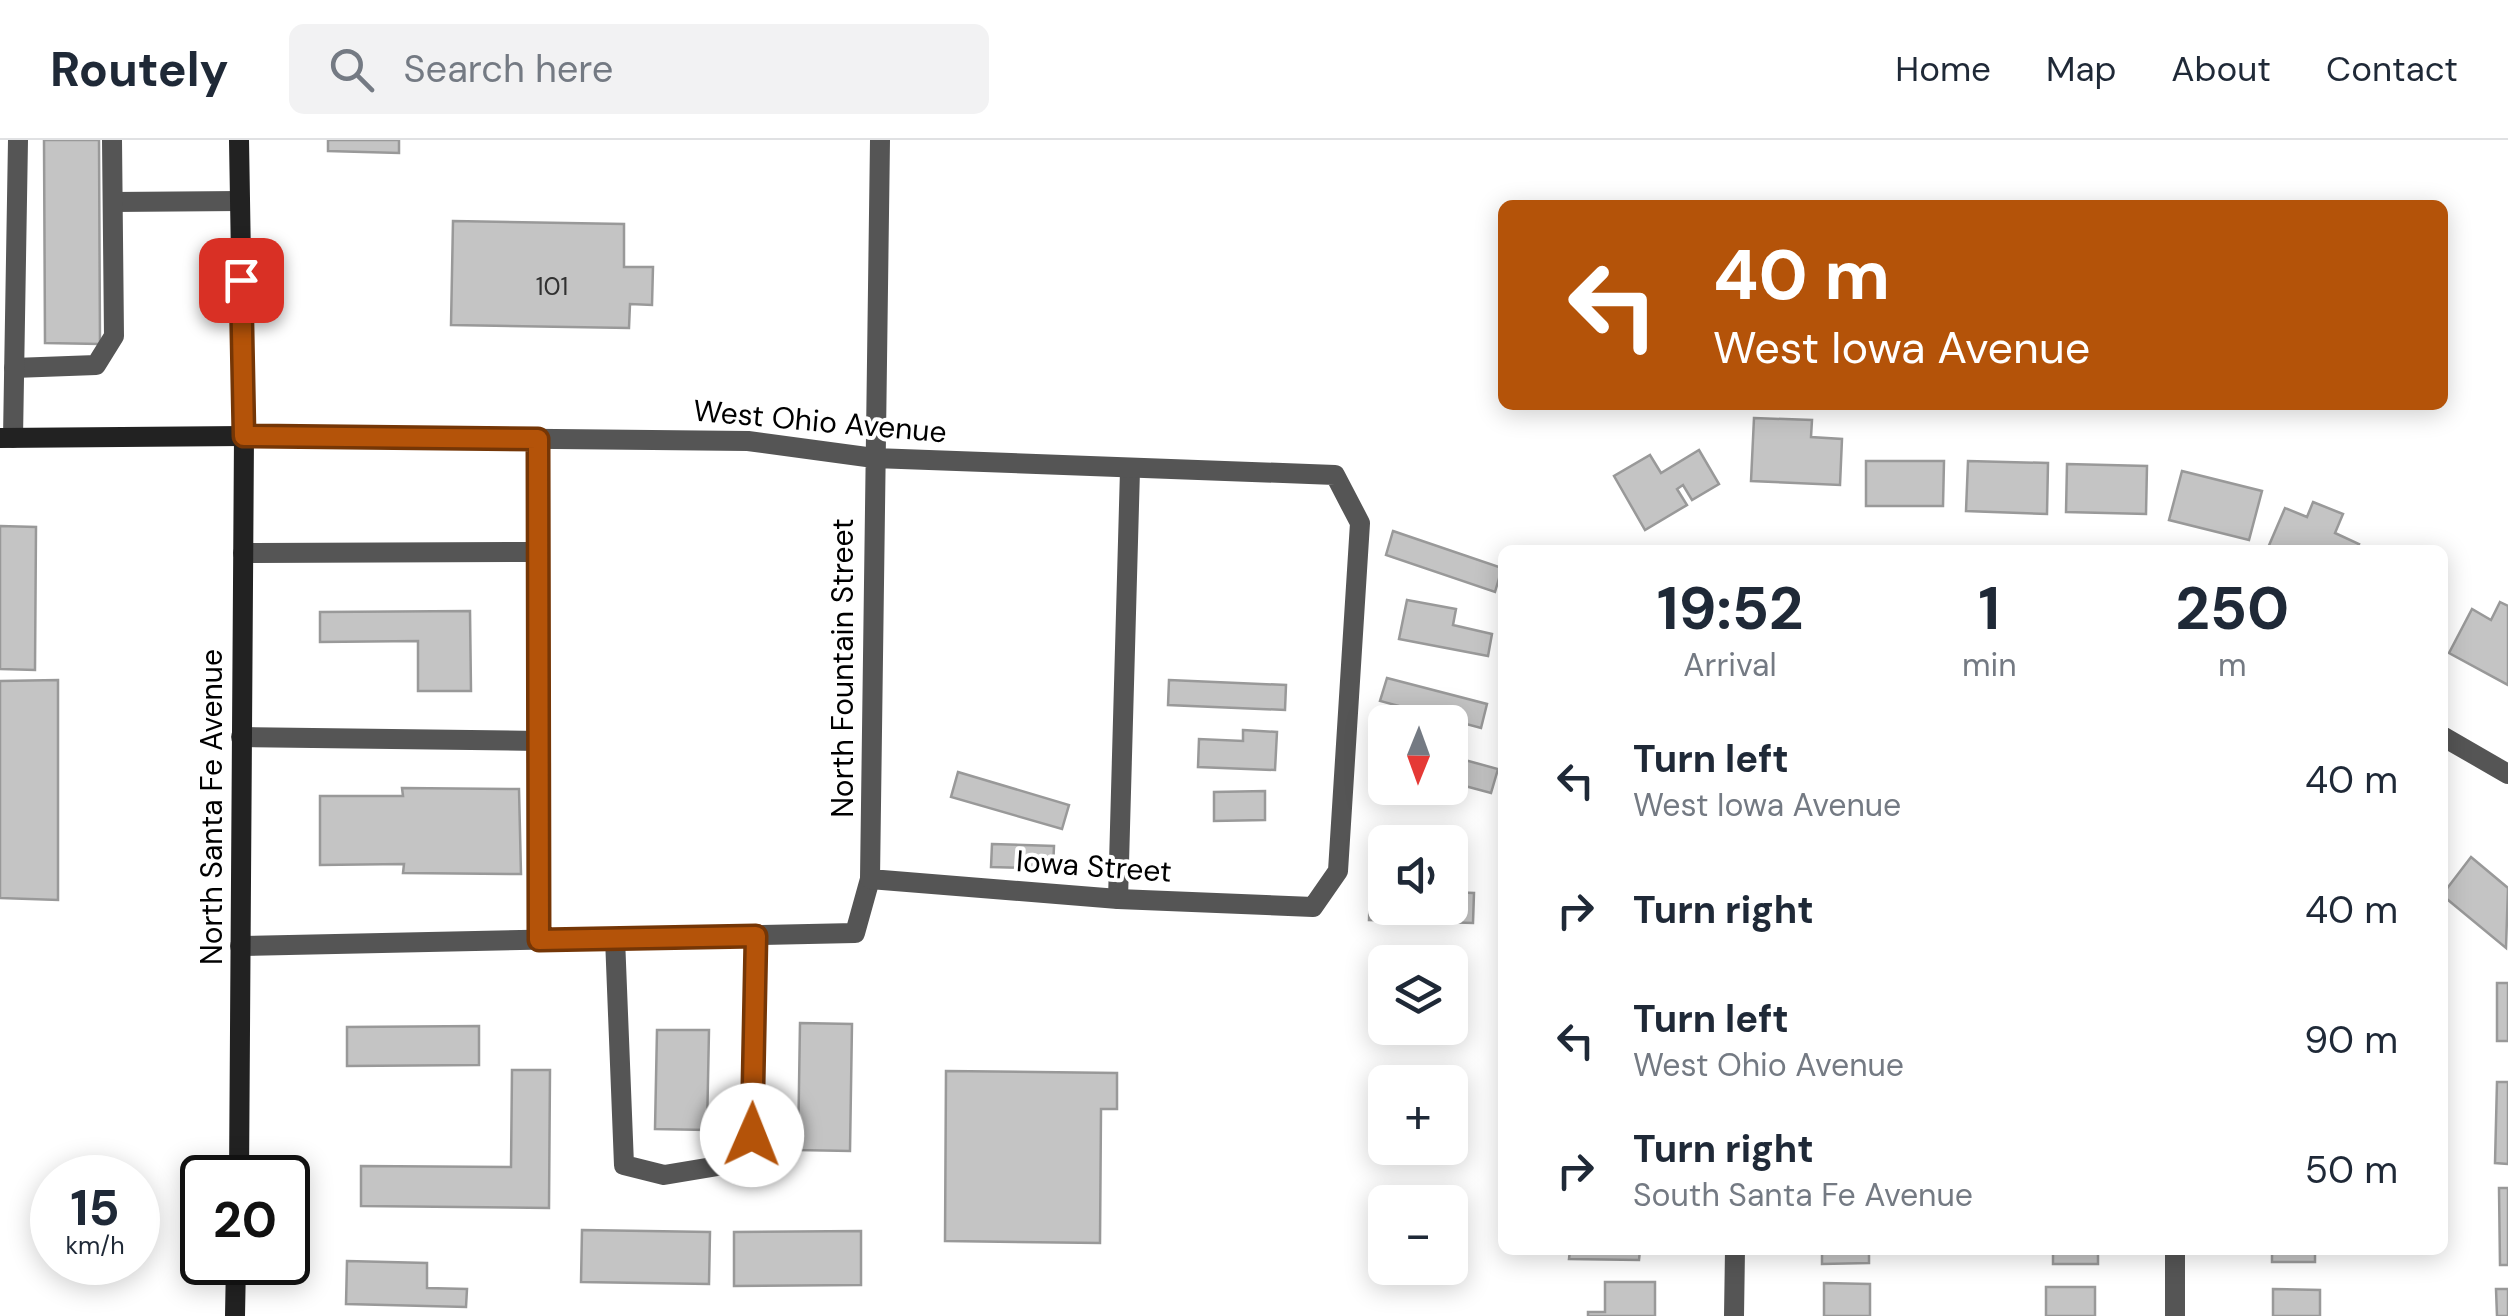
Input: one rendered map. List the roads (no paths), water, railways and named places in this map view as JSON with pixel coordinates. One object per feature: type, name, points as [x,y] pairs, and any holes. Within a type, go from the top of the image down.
[{"type":"main road","name":"North Santa Fe Avenue","points":[[238,1155],[244,436],[239,140]]},
{"type":"main road","name":"West Ohio Avenue","points":[[6,438],[244,436]]},
{"type":"main road","points":[[235,1316],[236,1285]]},
{"type":"street","points":[[6,438],[14,368],[18,140]]},
{"type":"street","points":[[14,368],[96,365],[114,336],[112,140]]},
{"type":"street","name":"North Fountain Street","points":[[756,936],[855,933],[870,879],[880,140]]},
{"type":"street","points":[[112,202],[240,201]]},
{"type":"street","name":"West Ohio Avenue","points":[[244,436],[748,440],[874,458],[1130,470],[1335,474],[1360,523],[1338,871],[1314,907]]},
{"type":"street","points":[[538,439],[539,940]]},
{"type":"street","points":[[1118,899],[1130,470]]},
{"type":"street","points":[[243,554],[538,552]]},
{"type":"street","points":[[242,737],[538,741]]},
{"type":"street","points":[[2448,739],[2508,774]]},
{"type":"street","name":"Iowa Street","points":[[870,879],[1118,899],[1314,907]]},
{"type":"street","points":[[240,946],[615,938],[756,936],[752,1135],[724,1165],[664,1175],[624,1164],[615,938]]},
{"type":"street","points":[[1734,1316],[1735,1255]]},
{"type":"street","points":[[2175,1255],[2175,1316]]}]
